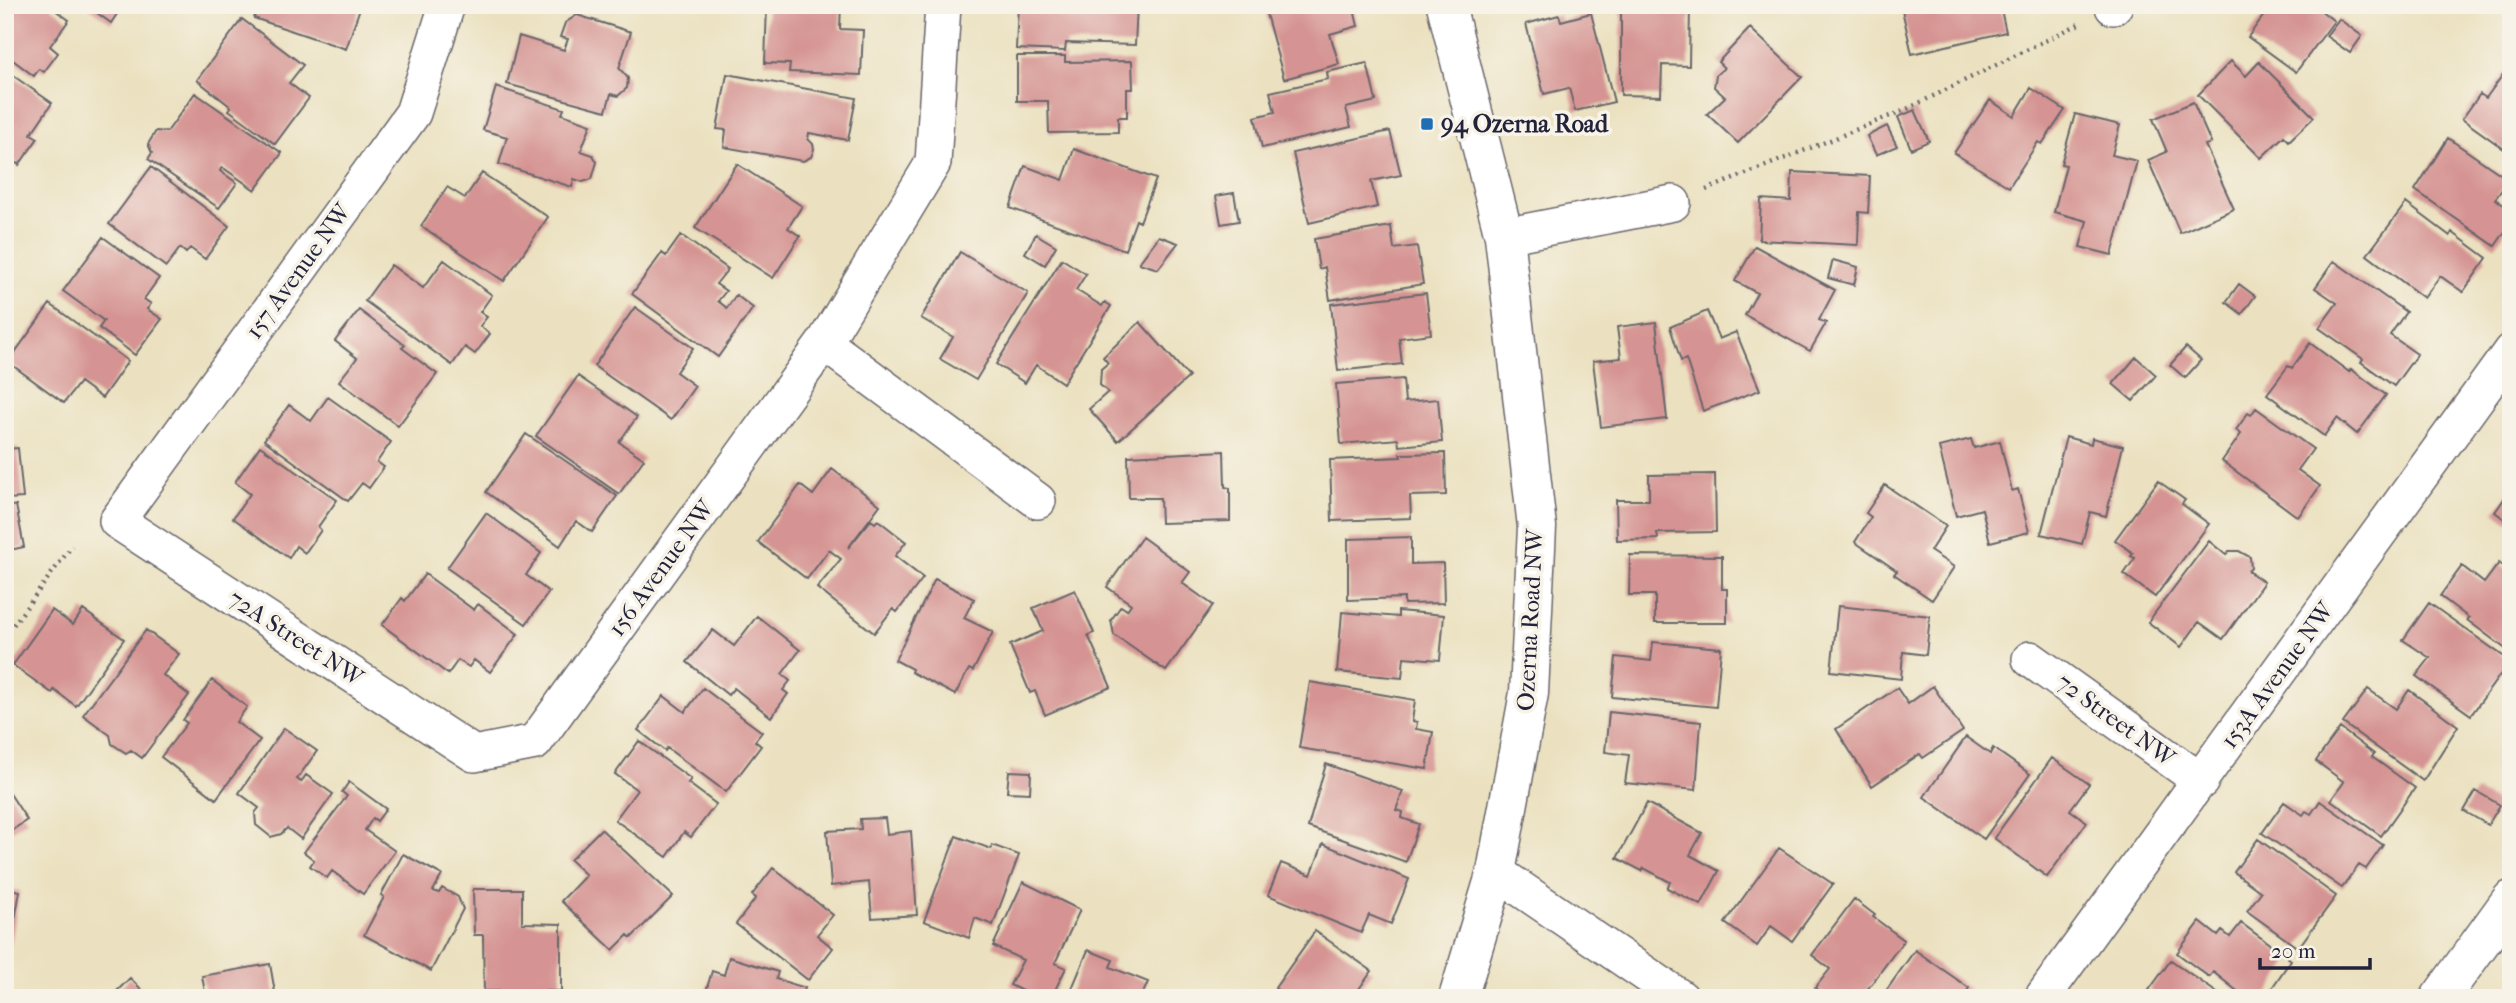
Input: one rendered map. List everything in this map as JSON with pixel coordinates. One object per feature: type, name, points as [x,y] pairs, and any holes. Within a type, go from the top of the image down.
[{"type":"street","name":"157 Avenue NW","points":[[117,521],[413,113],[447,5]]},
{"type":"street","name":"156 Avenue NW","points":[[474,754],[535,742],[824,344],[933,163],[943,5]]},
{"type":"street","name":"Ozerna Road NW","points":[[1446,5],[1504,236],[1537,527],[1529,693],[1496,872],[1458,998]]},
{"type":"street","points":[[1504,236],[1673,203]]},
{"type":"street","points":[[824,344],[1038,502]]},
{"type":"street","name":"153A Avenue NW","points":[[2042,998],[2511,351]]},
{"type":"street","name":"72A Street NW","points":[[117,521],[474,754]]},
{"type":"street","name":"72 Street NW","points":[[2030,659],[2201,781]]},
{"type":"street","points":[[1496,872],[1681,998]]},
{"type":"street","points":[[2440,998],[2511,900]]},
{"type":"path","points":[[1673,203],[1905,110],[2114,6]]},
{"type":"path","points":[[5,636],[72,546]]},
{"type":"building","points":[[5,5],[48,5],[69,20],[50,46],[58,53],[44,72],[39,69],[34,76],[5,54]]},
{"type":"building","points":[[86,5],[123,5],[111,23]]},
{"type":"building","points":[[258,5],[361,5],[346,49],[254,18]]},
{"type":"building","points":[[767,5],[841,5],[840,29],[863,30],[861,75],[789,72],[790,64],[765,63]]},
{"type":"building","points":[[1018,5],[1137,5],[1135,45],[1066,43],[1065,51],[1016,49]]},
{"type":"building","points":[[1297,5],[1353,5],[1358,26],[1330,34],[1339,64],[1284,79],[1266,14]]},
{"type":"building","points":[[1621,5],[1690,5],[1689,66],[1662,65],[1661,96],[1621,95]]},
{"type":"building","points":[[1901,5],[2000,5],[2006,32],[1912,54]]},
{"type":"building","points":[[2252,5],[2314,5],[2334,21],[2296,72],[2248,37],[2264,15]]},
{"type":"building","points":[[1591,13],[1614,102],[1575,111],[1569,88],[1544,94],[1526,24],[1559,15],[1561,21]]},
{"type":"building","points":[[577,15],[631,32],[619,68],[628,78],[627,88],[618,96],[611,94],[606,111],[507,84],[519,36],[564,50],[568,39],[560,37],[565,23]]},
{"type":"building","points":[[242,19],[303,65],[289,83],[309,98],[275,144],[229,110],[231,107],[197,80]]},
{"type":"building","points":[[2339,19],[2362,36],[2350,53],[2326,36]]},
{"type":"building","points":[[1750,28],[1802,77],[1738,143],[1707,114],[1725,97],[1714,87],[1716,75],[1724,68],[1718,62]]},
{"type":"building","points":[[1017,56],[1065,56],[1065,62],[1132,61],[1133,89],[1127,89],[1127,117],[1118,117],[1118,132],[1049,133],[1048,101],[1017,101]]},
{"type":"building","points":[[2231,61],[2246,76],[2259,62],[2314,117],[2289,141],[2284,136],[2261,158],[2198,95]]},
{"type":"building","points":[[1367,63],[1376,101],[1346,108],[1351,127],[1262,148],[1255,117],[1275,112],[1270,92],[1328,79],[1327,72]]},
{"type":"building","points":[[5,70],[52,103],[31,134],[38,138],[19,165],[5,155]]},
{"type":"building","points":[[2504,73],[2511,78],[2511,154],[2462,119],[2480,94],[2486,98]]},
{"type":"building","points":[[727,74],[856,98],[848,140],[809,133],[808,139],[814,149],[811,157],[803,161],[724,147],[726,130],[717,129]]},
{"type":"building","points":[[496,87],[564,109],[562,114],[591,124],[581,151],[593,155],[597,162],[592,179],[583,182],[574,179],[572,187],[499,164],[507,137],[483,130]]},
{"type":"building","points":[[2031,88],[2065,110],[2042,144],[2038,142],[2009,187],[1954,153],[1990,100],[2014,116]]},
{"type":"building","points":[[195,93],[282,153],[255,190],[222,167],[220,171],[237,183],[219,208],[148,159],[152,153],[148,144],[156,131],[167,132]]},
{"type":"building","points":[[2193,102],[2211,143],[2205,145],[2234,209],[2180,233],[2148,160],[2167,152],[2153,119]]},
{"type":"building","points":[[1915,110],[1929,141],[1911,149],[1898,117]]},
{"type":"building","points":[[2075,114],[2120,125],[2112,155],[2137,161],[2112,255],[2080,247],[2087,221],[2054,212],[2066,165],[2061,164]]},
{"type":"building","points":[[1887,126],[1897,146],[1876,155],[1867,136]]},
{"type":"building","points":[[1390,131],[1401,175],[1371,181],[1377,207],[1309,223],[1293,153]]},
{"type":"building","points":[[2448,138],[2509,180],[2495,199],[2511,210],[2511,223],[2495,246],[2415,190]]},
{"type":"building","points":[[1074,149],[1156,179],[1140,222],[1136,220],[1125,250],[1010,208],[1025,166],[1063,180]]},
{"type":"building","points":[[737,164],[802,206],[788,228],[800,236],[773,278],[695,228]]},
{"type":"building","points":[[151,167],[229,226],[205,259],[190,248],[186,253],[180,248],[166,267],[109,224]]},
{"type":"building","points":[[1792,172],[1870,176],[1868,213],[1859,212],[1858,245],[1759,240],[1761,199],[1791,201]]},
{"type":"building","points":[[482,173],[548,217],[504,281],[421,226],[447,187],[465,198]]},
{"type":"building","points":[[1234,193],[1239,221],[1221,224],[1216,196]]},
{"type":"building","points":[[2406,203],[2450,236],[2452,232],[2487,258],[2463,292],[2440,276],[2424,298],[2367,255]]},
{"type":"building","points":[[1391,226],[1394,249],[1417,246],[1423,284],[1330,300],[1325,267],[1319,269],[1314,239]]},
{"type":"building","points":[[1036,234],[1056,246],[1045,265],[1025,253]]},
{"type":"building","points":[[681,235],[728,269],[716,284],[726,291],[718,301],[727,308],[736,295],[753,308],[718,357],[632,294],[662,253],[666,256]]},
{"type":"building","points":[[1159,236],[1178,243],[1158,269],[1139,263]]},
{"type":"building","points":[[103,237],[159,278],[144,299],[151,304],[147,309],[162,319],[135,355],[99,328],[104,321],[63,291]]},
{"type":"building","points":[[1755,246],[1835,290],[1819,320],[1826,323],[1810,351],[1745,315],[1757,293],[1735,281]]},
{"type":"building","points":[[960,252],[1028,293],[976,380],[940,359],[953,337],[921,318]]},
{"type":"building","points":[[1062,259],[1086,274],[1076,290],[1102,306],[1105,302],[1111,306],[1063,383],[1036,365],[1025,383],[996,364]]},
{"type":"building","points":[[444,260],[492,295],[480,312],[487,317],[480,326],[490,334],[475,354],[465,347],[452,365],[365,301],[391,265],[423,288]]},
{"type":"building","points":[[1833,260],[1858,267],[1854,285],[1828,278]]},
{"type":"building","points":[[2334,261],[2406,312],[2390,335],[2417,354],[2394,386],[2361,362],[2363,359],[2319,328],[2337,303],[2315,288]]},
{"type":"building","points":[[2239,284],[2255,296],[2242,314],[2226,302]]},
{"type":"building","points":[[1426,293],[1431,334],[1399,338],[1402,364],[1338,371],[1331,304]]},
{"type":"building","points":[[50,304],[128,361],[102,398],[80,382],[64,403],[8,362]]},
{"type":"building","points":[[635,307],[693,348],[676,372],[695,386],[671,420],[594,366]]},
{"type":"building","points":[[359,310],[405,345],[402,348],[437,374],[398,426],[339,381],[357,358],[335,341]]},
{"type":"building","points":[[1707,311],[1719,339],[1736,332],[1760,390],[1703,411],[1686,359],[1681,361],[1670,327]]},
{"type":"building","points":[[1140,322],[1189,377],[1118,441],[1089,409],[1108,392],[1100,385],[1101,369],[1108,363],[1103,357]]},
{"type":"building","points":[[1656,322],[1667,419],[1601,427],[1593,361],[1621,358],[1617,327]]},
{"type":"building","points":[[2310,343],[2386,395],[2357,434],[2337,418],[2324,436],[2267,394],[2288,366],[2292,368]]},
{"type":"building","points":[[2186,347],[2201,360],[2185,378],[2170,365]]},
{"type":"building","points":[[2136,357],[2156,375],[2133,401],[2113,384]]},
{"type":"building","points":[[578,376],[637,417],[619,442],[644,459],[619,494],[536,436]]},
{"type":"building","points":[[1403,379],[1405,402],[1438,399],[1442,442],[1399,446],[1398,439],[1341,444],[1336,384]]},
{"type":"building","points":[[328,397],[391,442],[377,462],[384,467],[369,488],[362,483],[348,501],[264,440],[289,405],[311,421]]},
{"type":"building","points":[[2256,408],[2313,449],[2298,470],[2320,486],[2298,517],[2222,461],[2241,434],[2236,430],[2248,413],[2251,415]]},
{"type":"building","points":[[526,434],[617,496],[592,532],[576,521],[560,546],[486,492]]},
{"type":"building","points":[[2066,437],[2091,444],[2092,438],[2123,446],[2106,516],[2090,512],[2082,544],[2041,534]]},
{"type":"building","points":[[1971,439],[1974,448],[2000,441],[2012,491],[2018,489],[2029,532],[1990,542],[1982,509],[1956,516],[1939,447]]},
{"type":"building","points":[[260,446],[337,500],[318,527],[321,530],[305,553],[296,546],[289,558],[233,518],[250,494],[235,482]]},
{"type":"building","points":[[18,448],[23,498],[5,499],[5,449]]},
{"type":"building","points":[[1224,451],[1225,487],[1230,488],[1230,521],[1161,523],[1160,498],[1129,498],[1128,456]]},
{"type":"building","points":[[1445,453],[1446,495],[1410,496],[1411,518],[1332,521],[1330,460]]},
{"type":"building","points":[[832,469],[880,505],[848,548],[871,520],[875,523],[878,520],[906,542],[895,556],[923,578],[897,612],[893,609],[874,633],[817,588],[841,559],[829,550],[807,579],[758,542],[800,485],[813,495]]},
{"type":"building","points":[[1715,474],[1716,532],[1657,533],[1658,539],[1617,540],[1616,500],[1649,500],[1649,475]]},
{"type":"building","points":[[2158,481],[2185,500],[2182,504],[2209,524],[2155,597],[2124,574],[2135,558],[2131,556],[2133,553],[2115,540]]},
{"type":"building","points":[[1885,485],[1946,526],[1930,551],[1954,567],[1932,600],[1894,574],[1897,571],[1855,542],[1871,517],[1866,513]]},
{"type":"building","points":[[2511,489],[2511,524],[2495,512]]},
{"type":"building","points":[[16,505],[24,547],[5,551],[5,508]]},
{"type":"building","points":[[486,513],[541,553],[526,575],[549,592],[526,624],[447,568]]},
{"type":"building","points":[[1142,537],[1190,572],[1182,583],[1213,605],[1166,671],[1114,635],[1111,620],[1121,606],[1127,610],[1131,604],[1107,587]]},
{"type":"building","points":[[1411,537],[1411,564],[1443,563],[1444,603],[1404,604],[1404,598],[1348,600],[1348,539]]},
{"type":"building","points":[[2209,541],[2226,555],[2229,551],[2239,551],[2250,557],[2251,568],[2248,571],[2264,582],[2223,639],[2199,622],[2181,647],[2148,622]]},
{"type":"building","points":[[1630,555],[1722,556],[1722,589],[1727,589],[1727,623],[1655,623],[1655,595],[1629,595]]},
{"type":"building","points":[[2499,563],[2511,572],[2511,653],[2440,596],[2462,566],[2484,583]]},
{"type":"building","points":[[425,574],[474,610],[478,604],[518,634],[490,672],[474,660],[469,667],[458,660],[448,674],[382,625],[402,598],[405,601]]},
{"type":"building","points":[[935,579],[974,599],[964,618],[993,632],[973,671],[969,669],[955,695],[911,672],[912,669],[895,660]]},
{"type":"building","points":[[1075,590],[1094,633],[1088,635],[1111,687],[1045,715],[1035,691],[1030,693],[1010,645],[1043,631],[1033,608]]},
{"type":"building","points":[[2429,603],[2510,661],[2471,715],[2416,676],[2430,658],[2403,640]]},
{"type":"building","points":[[1838,606],[1930,616],[1926,655],[1903,652],[1901,679],[1831,671]]},
{"type":"building","points":[[52,610],[73,625],[83,610],[124,639],[76,706],[54,690],[52,693],[13,665]]},
{"type":"building","points":[[1398,611],[1444,615],[1440,660],[1404,657],[1402,678],[1337,672],[1342,612],[1398,617]]},
{"type":"building","points":[[757,616],[800,650],[782,674],[790,681],[783,690],[788,694],[771,717],[734,688],[728,695],[687,662],[713,630],[734,646]]},
{"type":"building","points":[[146,630],[179,654],[163,675],[189,695],[142,758],[131,750],[126,753],[112,744],[110,735],[83,715]]},
{"type":"building","points":[[1653,642],[1721,648],[1716,707],[1612,697],[1616,657],[1651,661]]},
{"type":"building","points":[[212,680],[247,707],[236,722],[260,740],[216,799],[161,757],[187,723],[183,720]]},
{"type":"building","points":[[1310,682],[1415,700],[1412,721],[1417,722],[1416,729],[1433,732],[1427,769],[1299,748]]},
{"type":"building","points":[[1933,686],[1963,731],[1923,758],[1920,754],[1872,786],[1836,729],[1897,688],[1908,704]]},
{"type":"building","points":[[703,688],[762,732],[755,741],[761,746],[726,792],[638,730],[664,696],[685,712]]},
{"type":"building","points":[[2368,689],[2396,709],[2409,690],[2458,726],[2423,781],[2343,723]]},
{"type":"building","points":[[1609,712],[1701,722],[1696,790],[1625,783],[1629,755],[1605,752]]},
{"type":"building","points":[[284,728],[317,751],[297,779],[301,782],[306,775],[333,794],[301,839],[287,828],[281,834],[271,837],[256,825],[255,813],[259,808],[239,793]]},
{"type":"building","points":[[2340,728],[2374,754],[2372,757],[2415,788],[2381,836],[2331,800],[2344,782],[2316,761]]},
{"type":"building","points":[[1966,737],[1990,754],[1993,748],[2030,774],[1984,839],[1924,797]]},
{"type":"building","points":[[639,741],[691,779],[688,783],[716,804],[691,837],[684,832],[667,857],[615,820],[637,790],[615,774]]},
{"type":"building","points":[[2052,758],[2089,784],[2070,810],[2087,822],[2047,877],[1994,838]]},
{"type":"building","points":[[1326,764],[1403,791],[1396,810],[1403,812],[1402,818],[1419,824],[1406,862],[1308,827]]},
{"type":"building","points":[[1009,771],[1031,772],[1030,793],[1007,792]]},
{"type":"building","points":[[349,782],[386,809],[377,821],[373,818],[365,830],[395,851],[363,894],[332,871],[327,878],[310,866],[314,860],[304,852],[347,796],[342,792]]},
{"type":"building","points":[[5,786],[27,820],[5,835]]},
{"type":"building","points":[[2476,791],[2500,805],[2488,825],[2464,811]]},
{"type":"building","points":[[2320,801],[2383,845],[2366,869],[2359,865],[2342,888],[2262,833],[2284,802],[2303,815],[2306,811],[2311,814]]},
{"type":"building","points":[[1647,803],[1702,833],[1690,855],[1719,871],[1701,905],[1667,888],[1670,882],[1617,858]]},
{"type":"building","points":[[885,818],[887,834],[911,831],[917,915],[872,918],[869,882],[831,886],[827,831],[861,829],[860,819]]},
{"type":"building","points":[[601,829],[673,896],[631,938],[628,935],[613,950],[561,901],[586,875],[570,860]]},
{"type":"building","points":[[956,836],[991,849],[992,845],[1019,855],[993,925],[975,918],[969,938],[924,921]]},
{"type":"building","points":[[2258,839],[2336,896],[2298,948],[2247,911],[2261,892],[2234,872]]},
{"type":"building","points":[[1323,844],[1409,879],[1391,924],[1369,915],[1361,933],[1268,895],[1281,863],[1311,875]]},
{"type":"building","points":[[1779,848],[1833,884],[1792,941],[1771,926],[1757,946],[1725,923]]},
{"type":"building","points":[[403,854],[442,875],[433,891],[439,893],[442,888],[458,897],[463,909],[431,971],[364,935]]},
{"type":"building","points":[[773,868],[833,915],[817,935],[833,948],[808,980],[736,924],[756,898],[752,895]]},
{"type":"building","points":[[1023,882],[1080,910],[1055,963],[1066,968],[1051,998],[1036,998],[1010,985],[1023,960],[993,946]]},
{"type":"building","points":[[5,888],[20,891],[7,966],[5,966]]},
{"type":"building","points":[[473,889],[522,889],[522,923],[561,924],[561,991],[484,991],[483,935],[474,935]]},
{"type":"building","points":[[1854,899],[1904,940],[1861,998],[1829,998],[1815,988],[1830,969],[1812,955]]},
{"type":"building","points":[[2200,922],[2218,936],[2222,931],[2230,937],[2241,923],[2291,960],[2265,998],[2246,998],[2213,972],[2209,977],[2177,953]]},
{"type":"building","points":[[1315,931],[1372,971],[1356,993],[1362,998],[1289,998],[1275,988]]},
{"type":"building","points":[[1088,950],[1113,960],[1110,967],[1148,982],[1141,998],[1068,998]]},
{"type":"building","points":[[1915,950],[1969,988],[1962,998],[1881,998]]},
{"type":"building","points":[[729,957],[778,972],[776,979],[805,988],[802,998],[704,998],[712,971],[724,975]]},
{"type":"building","points":[[2171,960],[2224,998],[2160,998],[2149,990]]},
{"type":"building","points":[[270,964],[276,998],[206,998],[202,976]]},
{"type":"building","points":[[130,978],[150,998],[110,998]]},
{"type":"place","name":"94 Ozerna Road","points":[[1427,124]]}]
